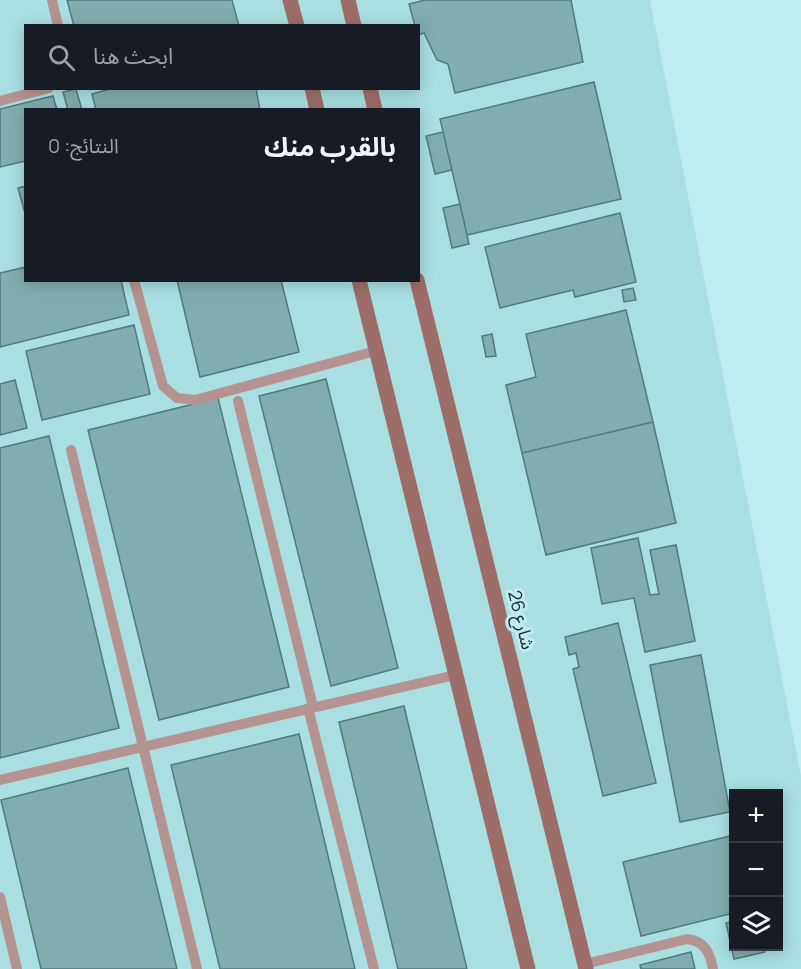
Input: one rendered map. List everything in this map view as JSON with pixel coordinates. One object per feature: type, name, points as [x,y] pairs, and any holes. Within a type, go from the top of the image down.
[{"type":"main road","points":[[290,0],[296,24]]},
{"type":"main road","points":[[348,0],[354,24]]},
{"type":"main road","points":[[312,90],[317,108]]},
{"type":"main road","points":[[370,90],[375,108]]},
{"type":"main road","points":[[359,282],[528,969]]},
{"type":"main road","name":"شارع 26","points":[[417,282],[586,967]]},
{"type":"lane","points":[[52,0],[58,24]]},
{"type":"lane","points":[[0,100],[41,90]]},
{"type":"lane","points":[[135,282],[163,386],[177,398],[195,400],[376,351]]},
{"type":"lane","points":[[238,401],[374,969]]},
{"type":"lane","points":[[71,450],[196,969]]},
{"type":"lane","points":[[0,780],[455,675]]},
{"type":"lane","points":[[0,897],[17,969]]},
{"type":"lane","points":[[586,967],[687,939],[702,944],[708,950],[713,969]]},
{"type":"shaded area","points":[[0,0],[650,0],[801,776],[801,969],[0,969]]},
{"type":"building","points":[[67,0],[232,0],[238,24],[73,24]]},
{"type":"building","points":[[425,0],[571,0],[583,62],[455,93],[448,64],[437,60],[424,33],[420,34],[420,24],[414,24],[409,4]]},
{"type":"building","points":[[594,82],[621,199],[467,235],[440,119]]},
{"type":"building","points":[[76,90],[81,108],[67,108],[63,92]]},
{"type":"building","points":[[106,90],[256,90],[260,108],[96,108],[92,94]]},
{"type":"building","points":[[53,96],[56,108],[24,108],[24,161],[0,167],[0,109]]},
{"type":"building","points":[[443,132],[452,170],[435,174],[426,136]]},
{"type":"building","points":[[24,186],[24,210],[18,188]]},
{"type":"building","points":[[460,204],[469,244],[452,248],[443,208]]},
{"type":"building","points":[[620,213],[636,282],[575,297],[573,290],[500,308],[485,247]]},
{"type":"building","points":[[24,267],[24,282],[121,282],[129,315],[0,347],[0,273]]},
{"type":"building","points":[[177,282],[282,282],[299,352],[200,377]]},
{"type":"building","points":[[633,288],[636,300],[624,302],[622,290]]},
{"type":"building","points":[[626,310],[653,422],[522,453],[506,385],[536,377],[526,334]]},
{"type":"building","points":[[134,325],[150,394],[42,420],[26,351]]},
{"type":"building","points":[[492,334],[496,356],[486,357],[482,336]]},
{"type":"building","points":[[326,379],[398,668],[331,686],[259,396]]},
{"type":"building","points":[[15,380],[27,428],[0,435],[0,384]]},
{"type":"building","points":[[218,398],[289,687],[159,720],[88,430]]},
{"type":"building","points":[[653,422],[676,523],[546,555],[522,453]]},
{"type":"building","points":[[49,436],[119,728],[0,758],[0,448]]},
{"type":"building","points":[[638,538],[650,595],[659,594],[650,550],[676,545],[695,641],[645,652],[634,598],[602,604],[591,548]]},
{"type":"building","points":[[618,623],[656,783],[603,796],[573,669],[579,667],[576,653],[569,655],[565,637]]},
{"type":"building","points":[[701,655],[729,812],[680,822],[650,665]]},
{"type":"building","points":[[404,706],[467,969],[398,969],[339,722]]},
{"type":"building","points":[[299,734],[355,969],[220,969],[171,765]]},
{"type":"building","points":[[128,768],[177,969],[41,969],[1,800]]},
{"type":"building","points":[[729,836],[729,914],[641,936],[623,862]]},
{"type":"building","points":[[732,951],[765,951],[765,952],[734,959]]},
{"type":"building","points":[[691,952],[695,969],[641,969],[640,965]]}]
